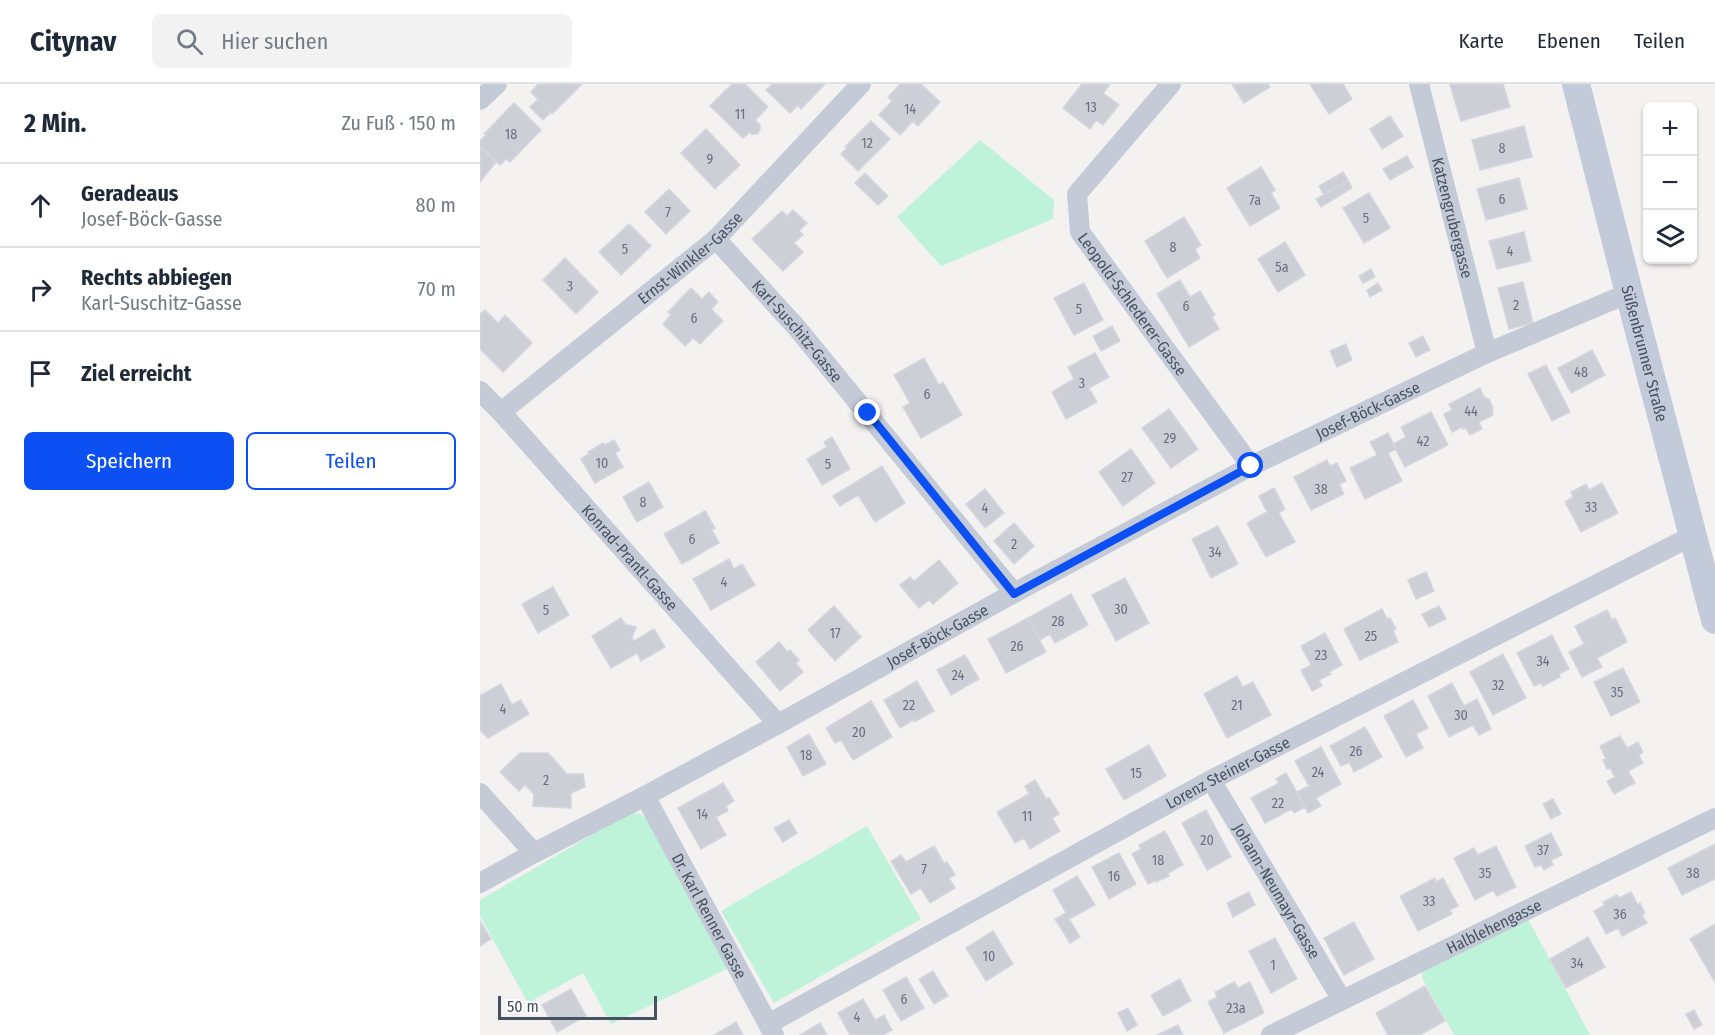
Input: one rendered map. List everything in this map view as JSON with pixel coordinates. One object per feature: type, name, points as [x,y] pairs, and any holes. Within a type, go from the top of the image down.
[{"type":"street","points":[[480,100],[497,84]]},
{"type":"street","name":"Ernst-Winkler-Gasse","points":[[501,412],[716,238],[861,84]]},
{"type":"street","name":"Leopold-Schlederer-Gasse","points":[[1171,84],[1077,194],[1080,232],[1251,466]]},
{"type":"street","name":"Katzengrubergasse","points":[[1419,84],[1487,353]]},
{"type":"street","name":"Süßenbrunner Straße","points":[[1576,84],[1715,620]]},
{"type":"street","name":"Karl-Suschitz-Gasse","points":[[716,238],[797,328],[1014,594]]},
{"type":"street","name":"Josef-Böck-Gasse","points":[[480,883],[645,796],[1251,466],[1487,353],[1629,293]]},
{"type":"street","name":"Konrad-Prantl-Gasse","points":[[480,391],[778,724]]},
{"type":"street","name":"Lorenz Steiner-Gasse","points":[[771,1030],[1211,780],[1694,535]]},
{"type":"street","name":"Johann-Neumayr-Gasse","points":[[1211,780],[1342,1000]]},
{"type":"street","points":[[480,792],[534,853]]},
{"type":"street","name":"Dr. Karl Renner Gasse","points":[[645,796],[771,1030]]},
{"type":"street","name":"Halblehengasse","points":[[1271,1035],[1715,818]]},
{"type":"green space","points":[[980,140],[1054,200],[1053,219],[941,266],[897,217]]},
{"type":"green space","points":[[633,813],[646,817],[729,968],[611,1024],[583,973],[528,1003],[480,916],[480,900]]},
{"type":"green space","points":[[867,826],[921,919],[774,1003],[721,911]]},
{"type":"green space","points":[[1527,917],[1590,1035],[1454,1035],[1422,978],[1422,973],[1425,969]]},
{"type":"building","points":[[538,84],[582,84],[543,120],[530,107],[538,99],[531,92]]},
{"type":"building","points":[[732,84],[745,84],[768,107],[755,120],[760,125],[757,134],[750,132],[743,138],[710,106]]},
{"type":"building","points":[[772,84],[825,84],[801,109],[798,105],[790,113],[766,90]]},
{"type":"building","points":[[900,84],[921,84],[940,102],[918,126],[913,121],[900,135],[879,115],[892,101],[888,97]]},
{"type":"building","points":[[1082,84],[1110,84],[1103,93],[1119,105],[1103,125],[1096,120],[1090,129],[1063,108]]},
{"type":"building","points":[[1232,84],[1268,84],[1270,87],[1244,103]]},
{"type":"building","points":[[1310,84],[1343,84],[1352,99],[1329,114]]},
{"type":"building","points":[[1503,84],[1510,107],[1461,121],[1450,85]]},
{"type":"building","points":[[514,103],[541,130],[510,162],[506,159],[500,165],[480,146],[480,141]]},
{"type":"building","points":[[1390,116],[1403,136],[1382,149],[1370,129]]},
{"type":"building","points":[[871,121],[890,139],[858,171],[841,154]]},
{"type":"building","points":[[1524,126],[1532,157],[1480,170],[1472,140]]},
{"type":"building","points":[[706,129],[740,165],[715,189],[681,153]]},
{"type":"building","points":[[480,146],[496,162],[480,182]]},
{"type":"building","points":[[1407,156],[1413,167],[1390,180],[1383,169]]},
{"type":"building","points":[[1261,167],[1275,190],[1271,193],[1280,208],[1250,226],[1227,188]]},
{"type":"building","points":[[1343,172],[1348,180],[1324,195],[1319,186]]},
{"type":"building","points":[[865,173],[888,196],[878,205],[855,183]]},
{"type":"building","points":[[1519,178],[1527,209],[1486,220],[1477,189]]},
{"type":"building","points":[[1348,180],[1352,188],[1321,207],[1316,199]]},
{"type":"building","points":[[669,189],[690,211],[666,234],[645,212]]},
{"type":"building","points":[[1369,193],[1390,228],[1364,243],[1343,208]]},
{"type":"building","points":[[793,210],[807,223],[799,231],[803,235],[794,243],[803,252],[783,271],[752,239],[782,211],[787,216]]},
{"type":"building","points":[[1184,217],[1201,245],[1195,249],[1200,258],[1167,278],[1145,241]]},
{"type":"building","points":[[629,224],[651,246],[621,275],[599,252]]},
{"type":"building","points":[[1524,232],[1531,261],[1497,269],[1489,241]]},
{"type":"building","points":[[1285,242],[1305,275],[1278,292],[1258,259]]},
{"type":"building","points":[[565,258],[598,292],[576,314],[543,280]]},
{"type":"building","points":[[1371,269],[1375,277],[1363,283],[1359,276]]},
{"type":"building","points":[[1180,280],[1190,297],[1200,291],[1215,315],[1212,317],[1219,329],[1189,347],[1157,294]]},
{"type":"building","points":[[1523,282],[1533,323],[1509,329],[1498,288]]},
{"type":"building","points":[[1084,283],[1103,320],[1074,335],[1054,298]]},
{"type":"building","points":[[1378,283],[1382,290],[1370,297],[1367,290]]},
{"type":"building","points":[[691,288],[702,299],[709,292],[718,302],[711,309],[723,321],[700,344],[693,338],[685,346],[663,324],[671,315],[668,312]]},
{"type":"building","points":[[485,310],[498,323],[505,315],[532,343],[503,372],[480,349],[480,314]]},
{"type":"building","points":[[1112,326],[1120,341],[1101,351],[1093,336]]},
{"type":"building","points":[[1423,336],[1430,350],[1416,357],[1409,343]]},
{"type":"building","points":[[1346,344],[1352,360],[1337,367],[1330,351]]},
{"type":"building","points":[[1592,350],[1605,375],[1571,393],[1558,368]]},
{"type":"building","points":[[1095,353],[1109,377],[1089,388],[1097,402],[1066,419],[1052,392],[1074,379],[1068,367]]},
{"type":"building","points":[[924,358],[939,385],[943,382],[962,415],[921,438],[903,407],[910,403],[894,375]]},
{"type":"building","points":[[1546,365],[1570,412],[1552,421],[1528,374]]},
{"type":"building","points":[[1480,388],[1484,397],[1489,399],[1493,415],[1479,422],[1482,429],[1470,435],[1466,428],[1462,427],[1452,432],[1444,414],[1452,410],[1449,404]]},
{"type":"building","points":[[1169,409],[1198,449],[1171,468],[1142,428]]},
{"type":"building","points":[[1431,412],[1448,445],[1405,467],[1393,444],[1406,437],[1401,427]]},
{"type":"building","points":[[1388,433],[1396,449],[1388,453],[1402,481],[1365,499],[1350,468],[1377,455],[1370,442]]},
{"type":"building","points":[[832,437],[850,469],[822,485],[807,459],[827,447],[824,442]]},
{"type":"building","points":[[614,440],[620,450],[615,453],[623,467],[595,483],[581,459],[603,443],[605,445]]},
{"type":"building","points":[[1131,449],[1155,483],[1123,506],[1099,472]]},
{"type":"building","points":[[1327,460],[1330,466],[1337,463],[1346,481],[1339,484],[1344,494],[1311,510],[1294,477]]},
{"type":"building","points":[[882,466],[905,503],[875,522],[858,495],[840,506],[833,496]]},
{"type":"building","points":[[649,482],[663,507],[637,522],[623,497]]},
{"type":"building","points":[[1602,483],[1618,513],[1581,532],[1565,502],[1573,497],[1571,492],[1586,484],[1589,490]]},
{"type":"building","points":[[1274,488],[1285,509],[1279,513],[1295,542],[1266,557],[1247,523],[1267,512],[1259,496]]},
{"type":"building","points":[[985,489],[1004,513],[985,528],[966,504]]},
{"type":"building","points":[[705,511],[715,528],[712,530],[719,543],[682,564],[664,534]]},
{"type":"building","points":[[1014,523],[1034,546],[1014,564],[994,541]]},
{"type":"building","points":[[1218,526],[1238,564],[1211,578],[1192,539]]},
{"type":"building","points":[[729,559],[734,569],[742,564],[755,585],[711,610],[693,579]]},
{"type":"building","points":[[939,560],[958,583],[933,604],[929,600],[919,608],[900,585],[910,577],[914,581]]},
{"type":"building","points":[[1426,572],[1434,591],[1416,599],[1408,580]]},
{"type":"building","points":[[1125,578],[1149,623],[1116,641],[1092,595]]},
{"type":"building","points":[[553,587],[569,615],[538,633],[522,604]]},
{"type":"building","points":[[1071,594],[1088,625],[1055,643],[1050,634],[1040,640],[1028,618]]},
{"type":"building","points":[[834,606],[861,637],[835,661],[808,630]]},
{"type":"building","points":[[1439,606],[1446,619],[1429,627],[1422,614]]},
{"type":"building","points":[[1382,609],[1396,629],[1393,630],[1398,642],[1360,660],[1344,629]]},
{"type":"building","points":[[1607,610],[1612,620],[1615,618],[1627,642],[1597,658],[1602,667],[1582,677],[1569,652],[1584,644],[1575,626]]},
{"type":"building","points":[[621,618],[625,624],[636,627],[632,638],[634,641],[654,629],[665,647],[641,661],[637,653],[611,668],[592,636]]},
{"type":"building","points":[[1028,618],[1046,652],[1006,673],[988,639]]},
{"type":"building","points":[[1325,633],[1342,665],[1319,680],[1322,686],[1312,691],[1301,670],[1311,665],[1301,646]]},
{"type":"building","points":[[1552,635],[1569,669],[1543,686],[1541,683],[1534,686],[1517,653]]},
{"type":"building","points":[[779,642],[799,660],[796,663],[803,672],[780,691],[756,662]]},
{"type":"building","points":[[1503,654],[1526,698],[1493,715],[1470,672]]},
{"type":"building","points":[[965,655],[979,679],[951,695],[937,670]]},
{"type":"building","points":[[1623,668],[1640,702],[1611,716],[1594,682]]},
{"type":"building","points":[[1237,676],[1243,687],[1253,682],[1271,715],[1227,738],[1204,694]]},
{"type":"building","points":[[917,681],[934,711],[900,728],[884,700]]},
{"type":"building","points":[[1452,683],[1464,706],[1477,699],[1491,729],[1479,735],[1473,725],[1449,737],[1428,696]]},
{"type":"building","points":[[501,684],[512,705],[521,700],[529,714],[488,738],[480,730],[480,694]]},
{"type":"building","points":[[1413,700],[1428,728],[1416,734],[1423,748],[1406,757],[1384,716]]},
{"type":"building","points":[[871,701],[892,737],[853,760],[841,740],[835,743],[826,728]]},
{"type":"building","points":[[1365,727],[1382,757],[1354,772],[1349,762],[1341,766],[1330,746]]},
{"type":"building","points":[[809,734],[826,764],[803,776],[787,747]]},
{"type":"building","points":[[1620,736],[1627,748],[1638,742],[1643,752],[1639,755],[1643,763],[1628,771],[1635,783],[1614,794],[1607,781],[1615,777],[1610,768],[1607,769],[1603,760],[1606,759],[1600,746]]},
{"type":"building","points":[[1149,745],[1166,776],[1124,800],[1106,769]]},
{"type":"building","points":[[1321,747],[1341,784],[1316,798],[1321,806],[1308,813],[1297,792],[1309,786],[1295,761]]},
{"type":"building","points":[[520,753],[548,753],[567,774],[583,774],[585,787],[571,793],[571,808],[533,806],[534,794],[525,785],[519,791],[500,772]]},
{"type":"building","points":[[1286,773],[1305,807],[1294,813],[1292,809],[1265,823],[1251,798],[1279,783],[1276,779]]},
{"type":"building","points":[[1035,780],[1046,799],[1049,798],[1059,814],[1052,818],[1060,831],[1030,849],[1024,838],[1015,843],[997,812],[1029,794],[1025,786]]},
{"type":"building","points":[[723,783],[734,801],[726,806],[728,811],[716,817],[726,835],[701,849],[678,808]]},
{"type":"building","points":[[1553,799],[1561,814],[1551,819],[1543,804]]},
{"type":"building","points":[[1206,810],[1231,857],[1207,870],[1182,823]]},
{"type":"building","points":[[789,820],[797,833],[783,842],[774,828]]},
{"type":"building","points":[[1165,831],[1183,865],[1168,873],[1169,876],[1148,884],[1132,854],[1141,849],[1139,845]]},
{"type":"building","points":[[1551,833],[1562,855],[1551,860],[1553,865],[1544,870],[1541,865],[1535,867],[1525,846]]},
{"type":"building","points":[[1715,844],[1715,879],[1682,895],[1668,868]]},
{"type":"building","points":[[934,846],[944,863],[947,862],[955,875],[949,878],[955,888],[930,903],[921,888],[911,894],[891,861],[901,855],[906,862]]},
{"type":"building","points":[[1496,846],[1516,887],[1497,896],[1493,890],[1475,900],[1454,858],[1474,848],[1478,855]]},
{"type":"building","points":[[1119,853],[1136,884],[1109,899],[1092,867]]},
{"type":"building","points":[[1077,876],[1095,905],[1069,919],[1080,937],[1070,943],[1055,919],[1066,913],[1053,890]]},
{"type":"building","points":[[1435,878],[1436,882],[1443,878],[1458,906],[1450,910],[1452,914],[1418,931],[1400,896]]},
{"type":"building","points":[[1249,892],[1255,905],[1233,917],[1227,903]]},
{"type":"building","points":[[1631,892],[1638,905],[1640,903],[1645,913],[1642,915],[1647,923],[1622,936],[1618,928],[1606,934],[1594,911],[1605,905],[1603,902],[1617,895],[1619,898]]},
{"type":"building","points":[[480,921],[491,939],[480,946]]},
{"type":"building","points":[[1354,922],[1374,959],[1344,975],[1324,938]]},
{"type":"building","points":[[1715,924],[1715,982],[1690,939]]},
{"type":"building","points":[[993,931],[1013,964],[986,981],[966,948]]},
{"type":"building","points":[[1588,937],[1605,967],[1566,988],[1550,959]]},
{"type":"building","points":[[1275,938],[1297,979],[1271,993],[1249,951]]},
{"type":"building","points":[[933,971],[948,996],[934,1004],[919,979]]},
{"type":"building","points":[[906,977],[924,1008],[901,1021],[883,990]]},
{"type":"building","points":[[1180,979],[1191,1001],[1163,1016],[1151,995]]},
{"type":"building","points":[[1234,982],[1238,988],[1250,982],[1264,1013],[1224,1033],[1208,1002],[1217,997],[1215,992]]},
{"type":"building","points":[[1425,986],[1445,1021],[1420,1035],[1388,1035],[1376,1013]]},
{"type":"building","points":[[571,989],[586,1016],[557,1032],[542,1005]]},
{"type":"building","points":[[863,999],[875,1020],[884,1015],[892,1030],[883,1035],[850,1035],[838,1013]]},
{"type":"building","points":[[1128,1008],[1137,1025],[1127,1031],[1118,1013]]},
{"type":"building","points":[[1694,1010],[1702,1025],[1694,1029],[1686,1014]]},
{"type":"building","points":[[736,1022],[743,1035],[714,1035]]},
{"type":"building","points":[[820,1023],[827,1035],[800,1035]]},
{"type":"building","points":[[1178,1025],[1183,1035],[1157,1035]]},
{"type":"route","points":[[868,413],[1014,594],[1251,466]]}]
